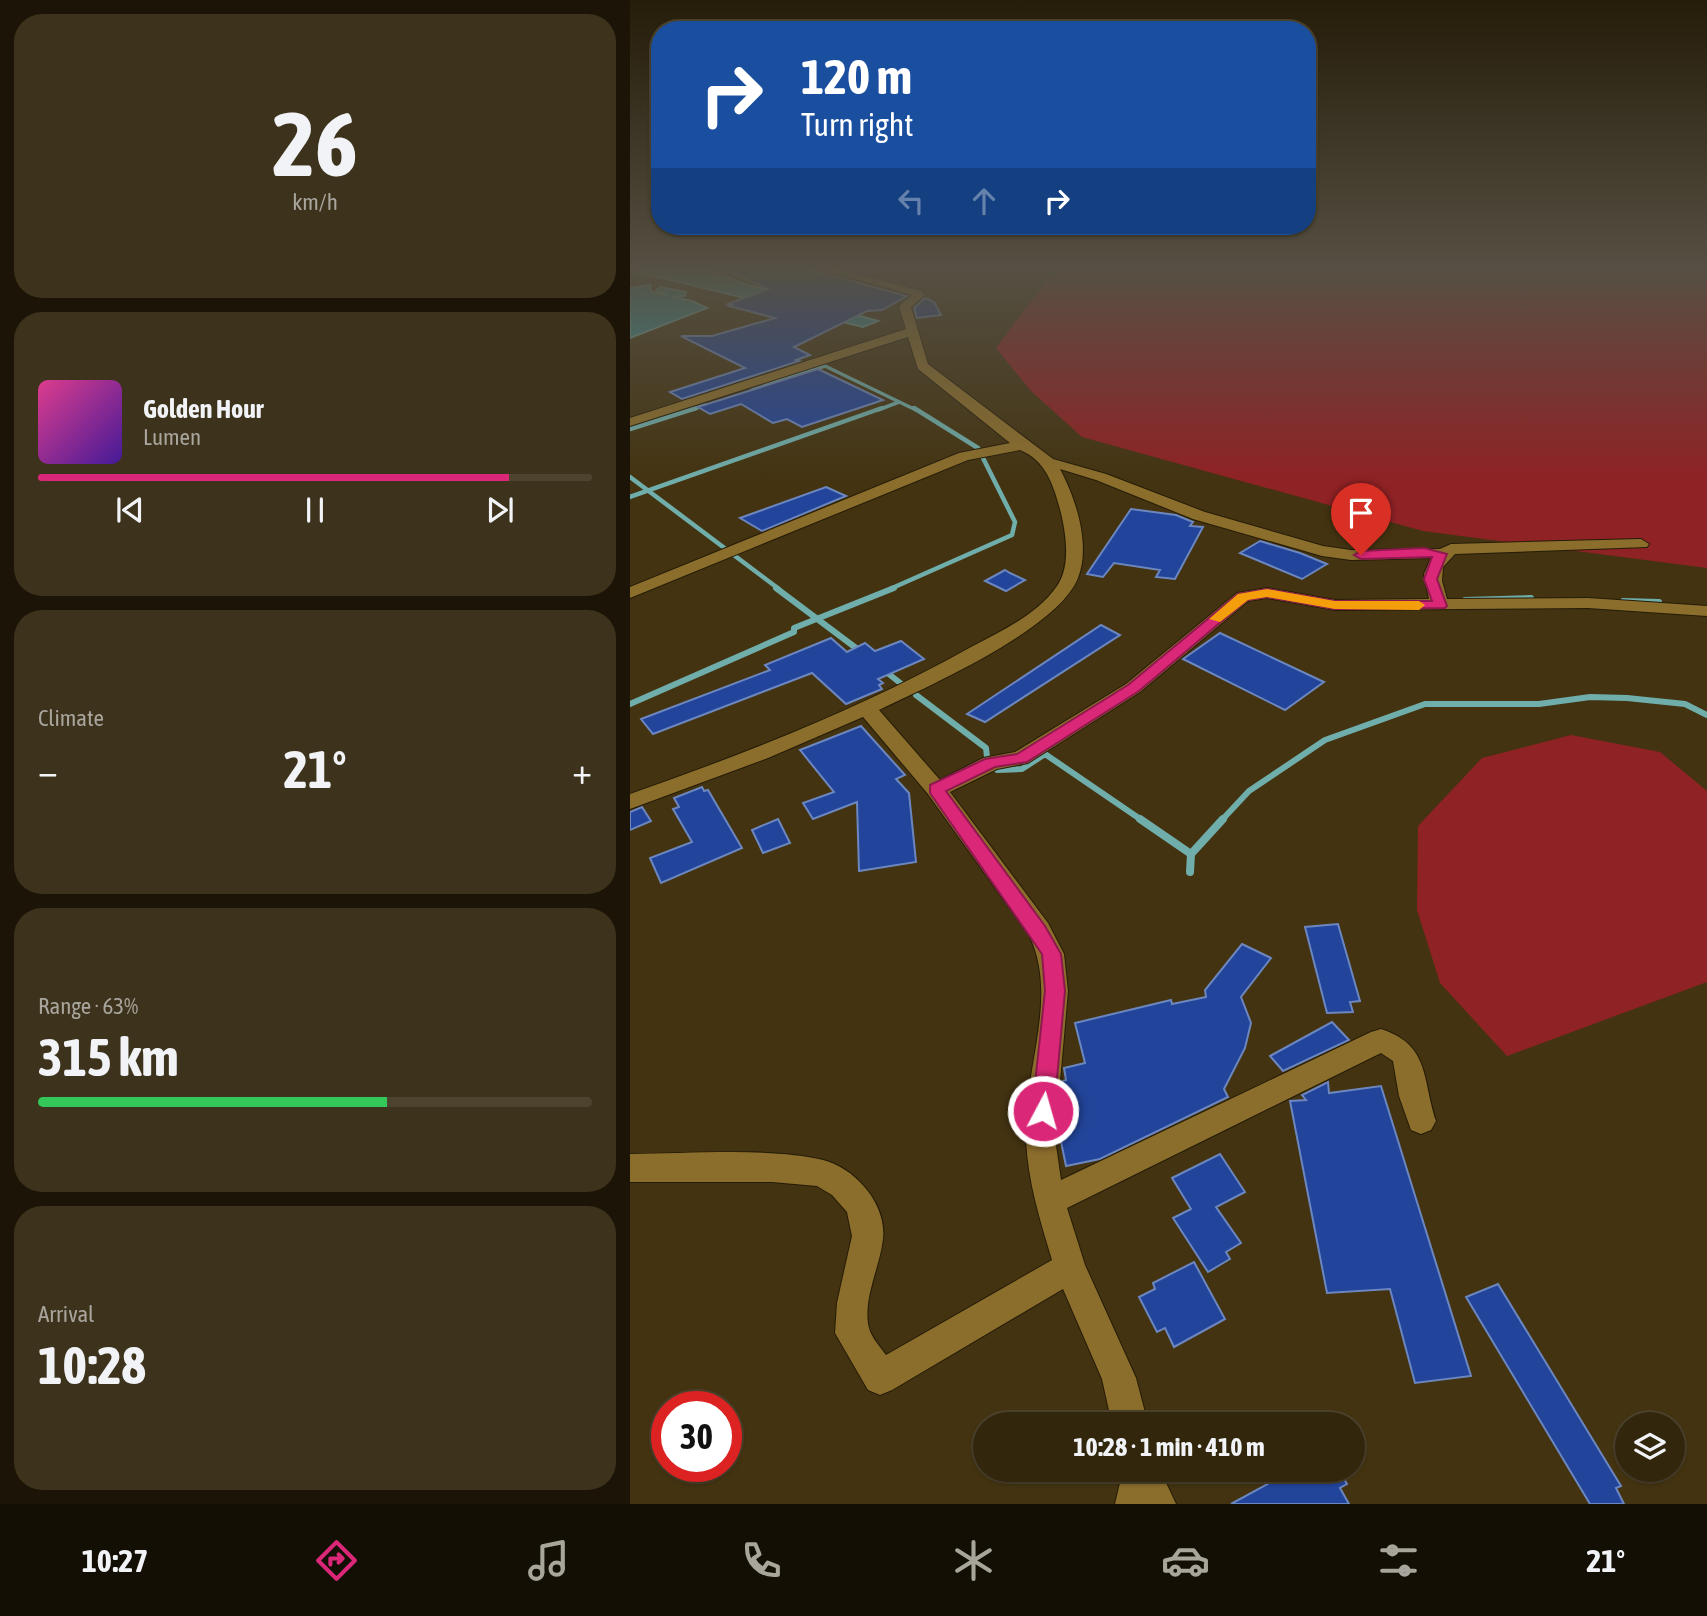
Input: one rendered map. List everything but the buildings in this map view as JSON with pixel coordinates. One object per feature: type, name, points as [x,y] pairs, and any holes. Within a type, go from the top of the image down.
[{"type":"street","points":[[630,422],[888,339]]},
{"type":"street","points":[[630,802],[778,749],[868,709],[1028,622],[1065,587],[1073,571],[1069,515],[1050,463],[1035,450],[1021,446],[922,366],[913,339]]},
{"type":"street","points":[[630,593],[981,452],[1021,446]]},
{"type":"street","points":[[1050,463],[1070,466],[1119,483],[1181,509],[1322,551],[1346,556],[1424,552],[1441,554]]},
{"type":"street","points":[[1440,606],[1430,579],[1436,561],[1441,554],[1451,549],[1641,544]]},
{"type":"street","points":[[936,789],[991,763],[1021,758],[1044,744],[1133,688],[1243,597],[1267,593],[1335,605],[1588,603],[1707,611]]},
{"type":"street","points":[[868,709],[936,789],[1039,930],[1051,954],[1055,991],[1040,1139],[1048,1201],[1070,1267],[1119,1378],[1127,1412]]},
{"type":"street","points":[[1048,1201],[1381,1040],[1402,1049],[1410,1061],[1410,1086],[1421,1121]]},
{"type":"street","points":[[630,1168],[772,1168],[822,1172],[842,1185],[861,1206],[868,1236],[853,1303],[852,1333],[880,1378],[1070,1267]]},
{"type":"shaded area","points":[[1003,339],[1707,339],[1707,568],[1423,531],[1082,437],[1031,391],[996,348]]},
{"type":"shaded area","points":[[1571,735],[1660,752],[1707,791],[1707,982],[1507,1056],[1440,983],[1417,910],[1418,826],[1482,758]]},
{"type":"waterway","points":[[752,390],[825,366],[916,410]]},
{"type":"waterway","points":[[878,410],[899,402]]},
{"type":"waterway","points":[[691,410],[705,405]]},
{"type":"waterway","points":[[630,429],[696,408]]},
{"type":"waterway","points":[[648,491],[882,408]]},
{"type":"waterway","points":[[890,589],[1012,535],[1015,522],[978,448],[914,408]]},
{"type":"waterway","points":[[630,477],[648,491]]},
{"type":"waterway","points":[[630,497],[648,491]]},
{"type":"waterway","points":[[648,491],[779,589]]},
{"type":"waterway","points":[[776,588],[817,619]]},
{"type":"waterway","points":[[817,619],[894,588]]},
{"type":"waterway","points":[[1465,600],[1531,598]]},
{"type":"waterway","points":[[1623,601],[1659,602]]},
{"type":"waterway","points":[[630,704],[794,632],[794,628],[817,619]]},
{"type":"waterway","points":[[817,619],[860,651]]},
{"type":"waterway","points":[[885,671],[904,686]]},
{"type":"waterway","points":[[916,695],[986,748],[987,757]]},
{"type":"waterway","points":[[1221,821],[1249,791],[1325,740],[1425,704],[1539,704],[1590,697],[1627,698],[1685,704],[1707,715]]},
{"type":"waterway","points":[[992,766],[997,770],[1022,769],[1045,754],[1143,821]]},
{"type":"waterway","points":[[1140,819],[1191,854]]},
{"type":"waterway","points":[[1191,854],[1223,819]]},
{"type":"waterway","points":[[1190,872],[1191,854]]},
{"type":"slow traffic","points":[[1215,619],[1243,597],[1267,593],[1335,605],[1419,605]]},
{"type":"route","points":[[1043,1111],[1055,991],[1051,954],[1039,930],[936,789],[958,781],[991,763],[1021,758],[1044,744],[1133,688],[1243,597],[1267,593],[1335,605],[1440,606],[1430,579],[1441,554],[1424,552],[1361,555]]}]
